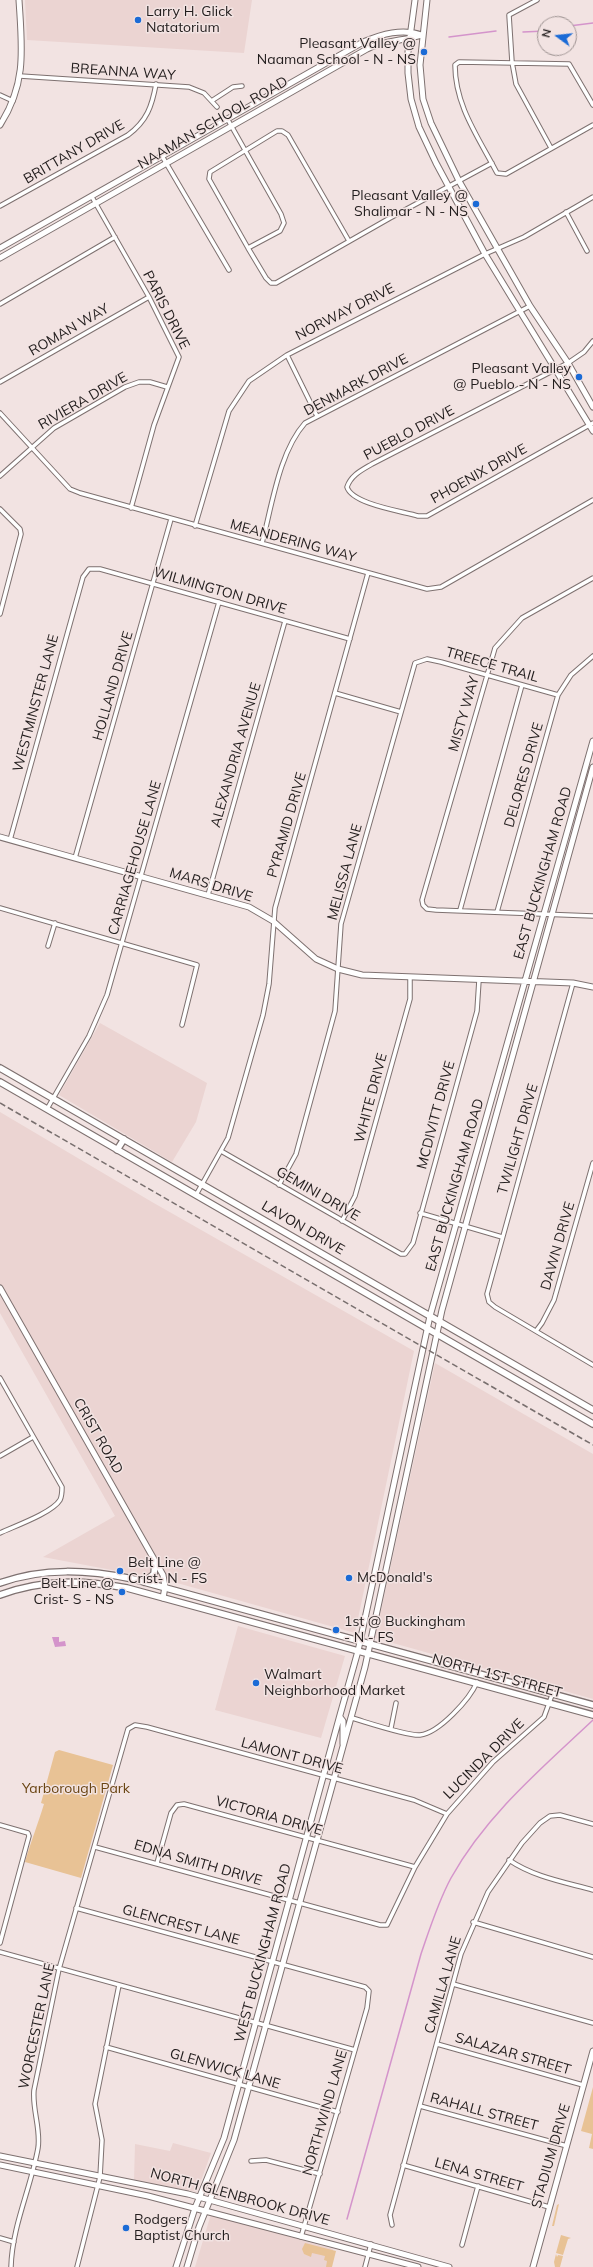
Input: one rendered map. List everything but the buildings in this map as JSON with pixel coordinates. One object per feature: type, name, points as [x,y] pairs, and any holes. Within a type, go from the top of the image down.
[{"type":"main road","points":[[0,125],[18,92],[20,76],[20,0]]},
{"type":"main road","points":[[415,0],[410,39],[408,74],[414,111],[425,142],[485,254],[519,312],[591,424],[593,431]]},
{"type":"main road","points":[[428,0],[422,36],[420,66],[426,111],[437,140],[530,306],[568,363],[593,407]]},
{"type":"main road","points":[[411,31],[422,36]]},
{"type":"main road","name":"NAAMAN SCHOOL ROAD","points":[[0,248],[228,120],[363,42],[385,34],[411,31]]},
{"type":"main road","name":"NAAMAN SCHOOL ROAD","points":[[0,258],[373,46],[387,41],[410,39],[422,36]]},
{"type":"main road","name":"EAST BUCKINGHAM ROAD","points":[[360,1640],[430,1316],[593,741]]},
{"type":"main road","name":"EAST BUCKINGHAM ROAD","points":[[368,1653],[384,1572],[439,1321],[593,767]]},
{"type":"main road","name":"MARS DRIVE","points":[[0,837],[249,907],[273,921],[316,959],[338,969],[362,975],[573,983],[593,987]]},
{"type":"main road","name":"LAVON DRIVE","points":[[0,1068],[593,1410]]},
{"type":"main road","name":"LAVON DRIVE","points":[[0,1082],[593,1424]]},
{"type":"main road","points":[[117,1150],[124,1139]]},
{"type":"main road","name":"CRIST ROAD","points":[[0,1288],[155,1562],[164,1580],[165,1588]]},
{"type":"main road","points":[[389,1505],[399,1508]]},
{"type":"main road","points":[[144,1582],[154,1574],[155,1562]]},
{"type":"main road","points":[[375,1570],[384,1572]]},
{"type":"main road","name":"NORTH 1ST STREET","points":[[0,1583],[36,1574],[57,1571],[103,1573],[144,1582],[250,1610],[360,1640],[449,1667],[593,1705]]},
{"type":"main road","name":"NORTH 1ST STREET","points":[[0,1595],[40,1584],[79,1582],[127,1588],[591,1714]]},
{"type":"main road","points":[[163,1598],[165,1588]]},
{"type":"main road","points":[[248,1621],[250,1610]]},
{"type":"main road","name":"WEST BUCKINGHAM ROAD","points":[[176,2267],[199,2197],[224,2138],[360,1640]]},
{"type":"main road","name":"WEST BUCKINGHAM ROAD","points":[[187,2267],[210,2200],[234,2140],[298,1902],[352,1718],[368,1653]]},
{"type":"main road","points":[[447,1674],[449,1667]]},
{"type":"main road","points":[[340,1717],[343,1722],[343,1747]]},
{"type":"main road","name":"STADIUM DRIVE","points":[[533,2267],[593,2051]]},
{"type":"main road","name":"NORTH GLENBROOK DRIVE","points":[[0,2156],[100,2177],[159,2187],[371,2244],[436,2265],[449,2267]]},
{"type":"main road","name":"NORTH GLENBROOK DRIVE","points":[[0,2164],[99,2185],[195,2208],[418,2267]]},
{"type":"street","points":[[537,0],[509,15],[512,62],[518,90],[551,148]]},
{"type":"street","points":[[593,105],[569,64],[512,62],[456,63],[455,82],[460,102],[497,173],[506,174],[593,125]]},
{"type":"street","name":"BREANNA WAY","points":[[20,76],[156,84],[193,88],[204,93],[213,100]]},
{"type":"street","name":"BRITTANY DRIVE","points":[[0,206],[128,135],[138,127],[151,108],[156,84]]},
{"type":"street","points":[[217,108],[213,100],[233,87],[242,86]]},
{"type":"street","points":[[0,95],[13,101]]},
{"type":"street","points":[[228,120],[281,214],[284,223],[280,231],[248,248]]},
{"type":"street","points":[[349,240],[288,135],[282,131],[277,131],[245,149],[210,172],[209,179],[248,248],[266,278],[271,283],[276,283],[349,240],[492,163]]},
{"type":"street","points":[[162,156],[229,270]]},
{"type":"street","name":"PARIS DRIVE","points":[[92,197],[149,297],[179,357],[154,425],[131,508]]},
{"type":"street","name":"NORWAY DRIVE","points":[[195,526],[229,411],[249,381],[287,355],[485,254],[524,236],[593,197]]},
{"type":"street","points":[[566,212],[587,251]]},
{"type":"street","points":[[0,304],[115,237]]},
{"type":"street","name":"ROMAN WAY","points":[[0,382],[149,297]]},
{"type":"street","name":"DENMARK DRIVE","points":[[262,543],[287,453],[295,434],[305,423],[530,306]]},
{"type":"street","name":"PUEBLO DRIVE","points":[[348,492],[347,487],[349,480],[372,464],[568,363],[584,352],[593,341]]},
{"type":"street","points":[[287,355],[317,416]]},
{"type":"street","name":"RIVIERA DRIVE","points":[[0,476],[54,428],[125,387],[139,382],[156,383],[167,387]]},
{"type":"street","name":"MEANDERING WAY","points":[[0,413],[70,489],[98,499],[427,589],[441,587],[593,500]]},
{"type":"street","name":"PHOENIX DRIVE","points":[[348,492],[364,502],[418,516],[427,516],[591,424]]},
{"type":"street","points":[[0,508],[20,529],[21,534],[0,614]]},
{"type":"street","name":"HOLLAND DRIVE","points":[[75,858],[171,519]]},
{"type":"street","name":"WILMINGTON DRIVE","points":[[85,573],[89,569],[100,568],[350,639]]},
{"type":"street","name":"WESTMINSTER LANE","points":[[10,840],[85,573]]},
{"type":"street","name":"PYRAMID DRIVE","points":[[196,1195],[228,1138],[263,1015],[269,984],[274,908],[368,573]]},
{"type":"street","name":"MISTY WAY","points":[[460,910],[427,908],[423,905],[422,900],[495,648],[522,618],[593,578]]},
{"type":"street","name":"CARRIAGEHOUSE LANE","points":[[47,1109],[89,1036],[108,995],[219,602]]},
{"type":"street","name":"ALEXANDRIA AVENUE","points":[[208,895],[285,621]]},
{"type":"street","name":"DELORES DRIVE","points":[[497,912],[558,695],[571,675],[593,656]]},
{"type":"street","name":"TREECE TRAIL","points":[[419,660],[427,659],[558,695]]},
{"type":"street","name":"MELISSA LANE","points":[[279,1185],[296,1154],[333,1019],[341,924],[413,669],[419,660]]},
{"type":"street","points":[[522,685],[460,910],[593,916]]},
{"type":"street","points":[[335,693],[401,712]]},
{"type":"street","points":[[0,908],[122,942],[197,965],[182,1025]]},
{"type":"street","points":[[48,946],[55,924]]},
{"type":"street","name":"WHITE DRIVE","points":[[342,1221],[355,1196],[410,999],[410,977]]},
{"type":"street","name":"MCDIVITT DRIVE","points":[[405,1254],[413,1243],[420,1213],[477,1011],[479,980]]},
{"type":"street","name":"TWILIGHT DRIVE","points":[[536,1331],[489,1302],[487,1287],[573,983]]},
{"type":"street","name":"GEMINI DRIVE","points":[[221,1151],[342,1221],[405,1254]]},
{"type":"street","name":"DAWN DRIVE","points":[[536,1331],[542,1324],[554,1300],[593,1163]]},
{"type":"street","points":[[420,1213],[502,1237]]},
{"type":"street","points":[[536,1331],[593,1365]]},
{"type":"street","points":[[0,1533],[51,1508],[60,1500],[62,1487],[1,1381]]},
{"type":"street","points":[[0,1456],[33,1437]]},
{"type":"street","points":[[352,1718],[421,1735],[434,1730],[465,1703],[477,1682]]},
{"type":"street","name":"LUCINDA DRIVE","points":[[387,1925],[415,1867],[447,1814],[493,1762],[544,1716],[552,1695]]},
{"type":"street","points":[[391,1728],[396,1703]]},
{"type":"street","name":"LAMONT DRIVE","points":[[131,1726],[135,1725],[148,1727],[334,1780],[414,1800],[447,1814]]},
{"type":"street","name":"WORCESTER LANE","points":[[11,2267],[14,2242],[34,2163],[38,2137],[33,2103],[34,2090],[59,1969],[95,1847],[126,1732],[131,1726]]},
{"type":"street","name":"VICTORIA DRIVE","points":[[157,1863],[171,1813],[177,1805],[193,1806],[415,1867]]},
{"type":"street","name":"CAMILLA LANE","points":[[392,2225],[390,2215],[461,1954],[473,1922],[488,1892],[509,1860],[540,1823],[553,1815],[593,1824]]},
{"type":"street","points":[[0,1825],[26,1832],[29,1836],[0,1943]]},
{"type":"street","name":"EDNA SMITH DRIVE","points":[[95,1847],[380,1925],[387,1925]]},
{"type":"street","points":[[509,1860],[521,1868],[539,1875],[593,1890]]},
{"type":"street","name":"GLENCREST LANE","points":[[76,1908],[365,1987],[370,1994]]},
{"type":"street","points":[[473,1922],[593,1957]]},
{"type":"street","points":[[0,1952],[355,2050]]},
{"type":"street","points":[[453,1984],[593,2023]]},
{"type":"street","points":[[77,2267],[99,2185],[102,2140],[95,2104],[119,1985]]},
{"type":"street","name":"NORTHWIND LANE","points":[[301,2237],[338,2112],[370,1994]]},
{"type":"street","name":"SALAZAR STREET","points":[[437,2044],[583,2085]]},
{"type":"street","name":"GLENWICK LANE","points":[[106,2047],[338,2112]]},
{"type":"street","name":"RAHALL STREET","points":[[420,2106],[567,2146]]},
{"type":"street","points":[[251,2161],[266,2160],[320,2174]]},
{"type":"street","name":"LENA STREET","points":[[403,2165],[549,2207]]},
{"type":"street","points":[[462,2244],[478,2186]]},
{"type":"street","points":[[0,2238],[14,2242]]},
{"type":"street","points":[[365,2267],[371,2244]]},
{"type":"shaded area","name":"Larry H. Glick Natatorium","points":[[25,0],[252,0],[244,53],[27,40]]},
{"type":"shaded area","points":[[100,1023],[207,1083],[196,1122],[172,1162],[59,1095]]},
{"type":"shaded area","points":[[0,1112],[152,1202],[414,1351],[355,1633],[170,1581],[43,1557],[115,1516],[0,1313]]},
{"type":"shaded area","points":[[435,1363],[593,1454],[593,1699],[375,1638]]},
{"type":"shaded area","points":[[238,1626],[345,1656],[321,1738],[215,1710]]},
{"type":"shaded area","points":[[52,1637],[59,1637],[59,1642],[65,1641],[66,1646],[55,1647]]},
{"type":"shaded area","points":[[173,2143],[211,2153],[197,2192],[134,2180],[135,2144],[170,2151]]},
{"type":"shaded area","points":[[211,2214],[333,2249],[328,2267],[195,2267]]},
{"type":"green space","name":"Yarborough Park","points":[[59,1750],[113,1765],[81,1878],[25,1862],[44,1804],[41,1803],[55,1752]]},
{"type":"green space","points":[[593,2087],[593,2149],[589,2148],[592,2134],[581,2131]]},
{"type":"green space","points":[[559,2204],[554,2226],[552,2226],[557,2205]]},
{"type":"green space","points":[[561,2235],[571,2238],[568,2239],[563,2255],[556,2253]]},
{"type":"green space","points":[[305,2243],[336,2251],[332,2267],[326,2267],[327,2261],[324,2260],[325,2256],[312,2253],[311,2257],[304,2254],[302,2249]]},
{"type":"green space","points":[[556,2254],[557,2257],[558,2255],[563,2256],[560,2267],[555,2267],[554,2262]]},
{"type":"waterway","points":[[577,25],[593,23]]},
{"type":"waterway","points":[[449,37],[496,31]]},
{"type":"waterway","points":[[523,32],[537,31]]},
{"type":"waterway","points":[[347,2219],[421,1954],[434,1915],[446,1887],[465,1855],[498,1813],[535,1774],[593,1720]]},
{"type":"railway","points":[[0,1103],[593,1445]]},
{"type":"place","name":"Larry H. Glick Natatorium","points":[[138,20]]},
{"type":"place","name":"Pleasant Valley @ Naaman School - N - NS","points":[[424,52]]},
{"type":"place","name":"Pleasant Valley @ Shalimar - N - NS","points":[[476,204]]},
{"type":"place","name":"Pleasant Valley @ Pueblo - N - NS","points":[[579,377]]},
{"type":"place","name":"Belt Line @ Crist- N - FS","points":[[120,1571]]},
{"type":"place","name":"McDonald's","points":[[349,1578]]},
{"type":"place","name":"Belt Line @ Crist- S - NS","points":[[122,1592]]},
{"type":"place","name":"1st @ Buckingham - N - FS","points":[[336,1630]]},
{"type":"place","name":"Walmart Neighborhood Market","points":[[256,1683]]},
{"type":"place","name":"Rodgers Baptist Church","points":[[126,2228]]}]
